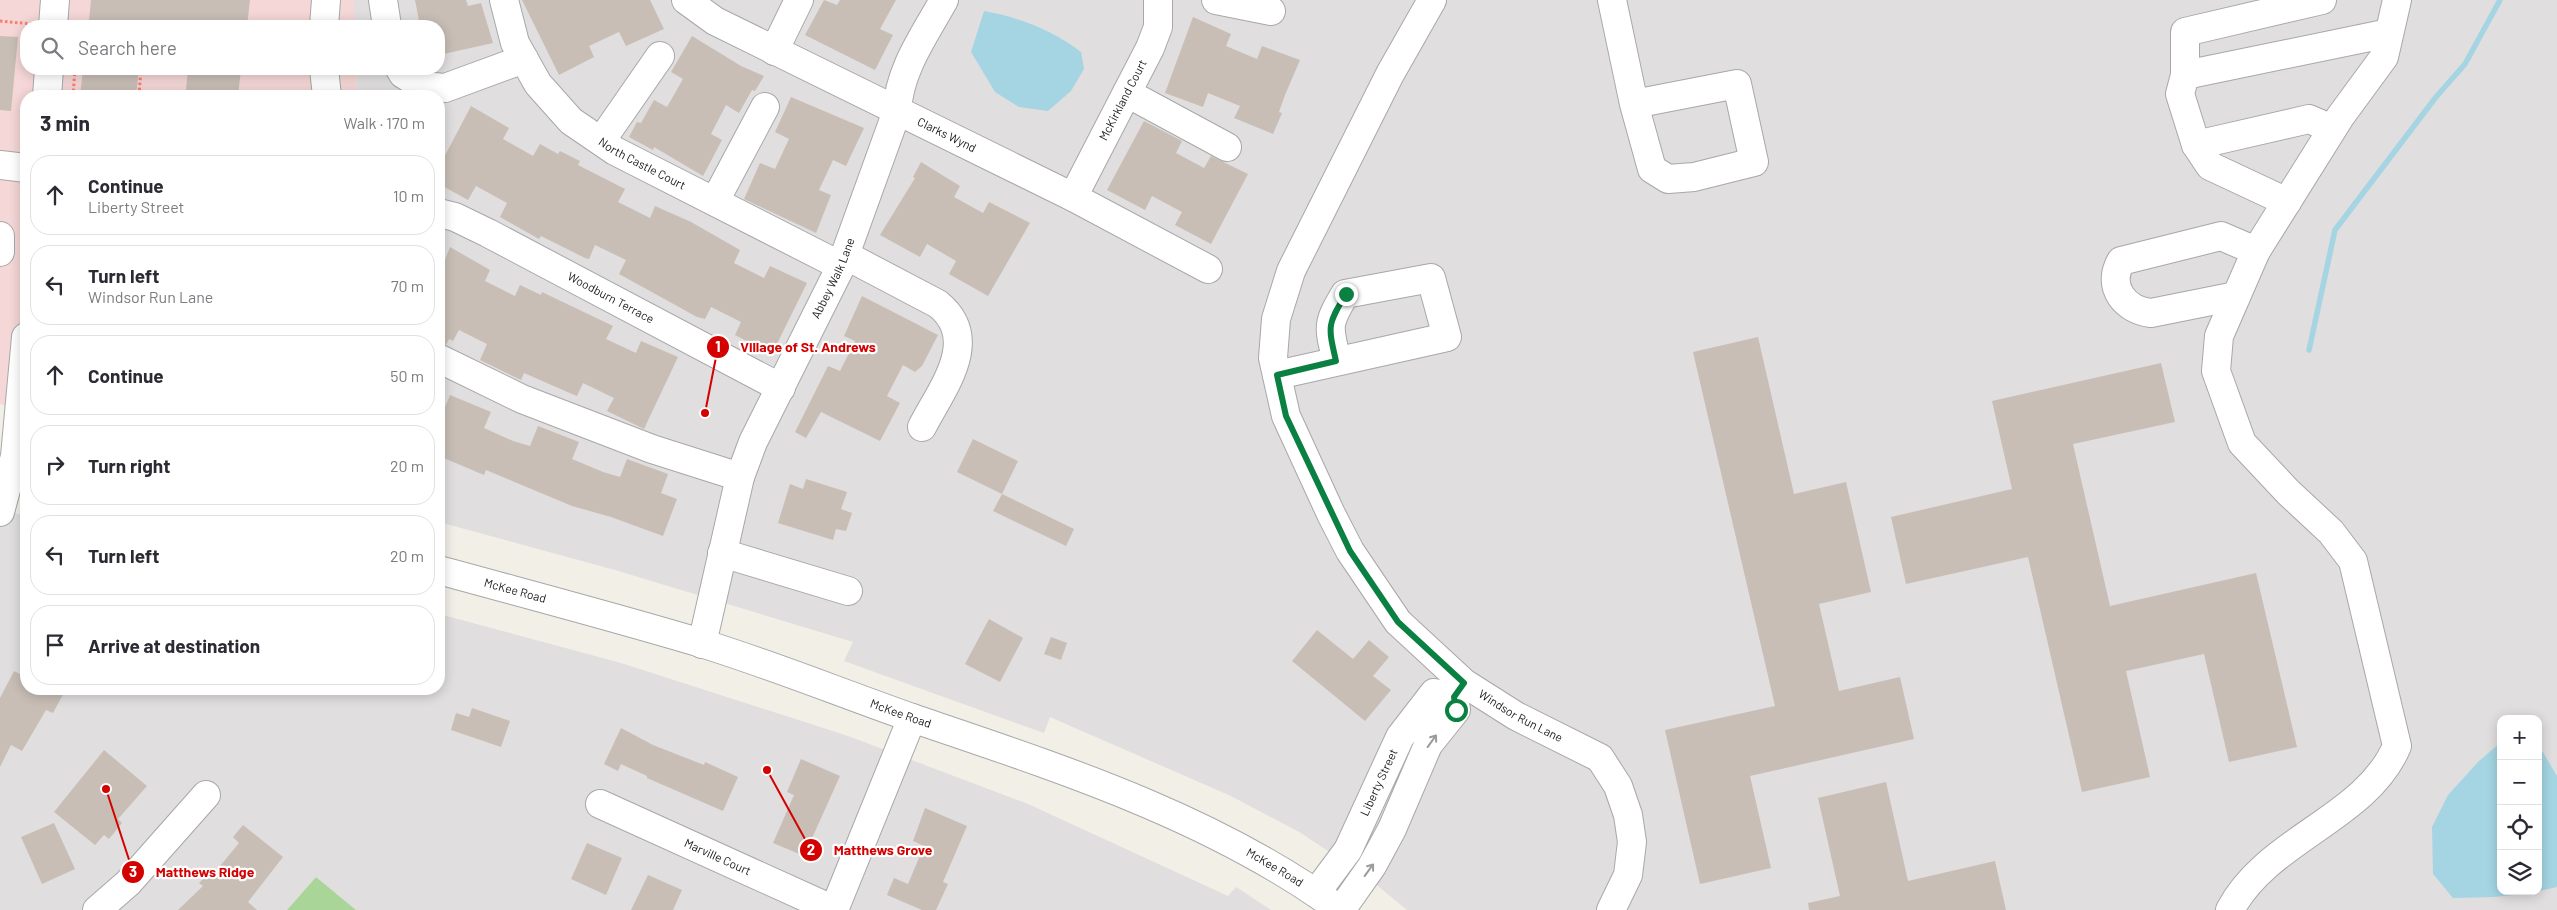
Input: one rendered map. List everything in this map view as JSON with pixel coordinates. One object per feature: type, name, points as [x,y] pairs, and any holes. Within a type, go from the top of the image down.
[{"type":"street","points":[[43,20],[55,0]]},
{"type":"street","points":[[324,20],[326,0]]},
{"type":"street","points":[[383,0],[386,20]]},
{"type":"street","name":"North Castle Court","points":[[504,0],[515,43],[538,84],[571,121],[615,151],[715,202],[938,304],[951,314],[959,344],[957,359],[922,427]]},
{"type":"street","name":"Clarks Wynd","points":[[686,0],[715,22],[1073,197],[1208,269]]},
{"type":"street","points":[[774,51],[799,0]]},
{"type":"street","name":"Abbey Walk Lane","points":[[702,644],[740,477],[753,442],[843,260],[897,111],[898,93],[903,75],[944,0]]},
{"type":"street","name":"McKirkland Court","points":[[1073,197],[1150,48],[1158,26],[1158,0]]},
{"type":"street","points":[[1216,0],[1271,11]]},
{"type":"street","name":"Windsor Run Lane","points":[[1432,0],[1390,74],[1291,271],[1276,319],[1273,358],[1286,416],[1331,514],[1350,551],[1398,622],[1459,690],[1600,758],[1618,786],[1628,815],[1632,842],[1628,875],[1611,910]]},
{"type":"street","points":[[1612,0],[1634,104],[1652,170],[1668,178],[1694,177],[1754,162],[1738,84],[1634,104]]},
{"type":"street","points":[[2287,202],[2210,166],[2196,145],[2180,94],[2185,75],[2185,32],[2322,0]]},
{"type":"street","points":[[2230,910],[2251,880],[2279,852],[2364,793],[2391,759],[2397,746],[2353,560],[2330,532],[2288,492],[2242,443],[2216,371],[2219,336],[2256,252],[2332,129],[2384,57],[2397,0]]},
{"type":"street","points":[[2185,75],[2389,32]]},
{"type":"street","points":[[601,141],[660,56]]},
{"type":"street","points":[[406,75],[422,86],[445,88],[524,58]]},
{"type":"street","points":[[47,90],[49,75]]},
{"type":"street","points":[[325,75],[326,90]]},
{"type":"street","points":[[1127,93],[1227,148]]},
{"type":"street","points":[[715,202],[765,107]]},
{"type":"street","points":[[2196,145],[2308,118],[2332,129]]},
{"type":"street","points":[[0,165],[20,167]]},
{"type":"street","name":"Woodburn Terrace","points":[[445,214],[455,217],[488,234],[781,388]]},
{"type":"street","points":[[0,236],[0,252]]},
{"type":"street","points":[[2236,296],[2151,313],[2143,312],[2125,303],[2119,293],[2116,270],[2121,261],[2221,236],[2256,252]]},
{"type":"street","points":[[445,361],[522,399],[652,448],[740,477]]},
{"type":"street","points":[[1277,375],[1336,361]]},
{"type":"street","points":[[0,512],[14,455],[20,396]]},
{"type":"street","points":[[722,554],[848,591]]},
{"type":"street","name":"McKee Road","points":[[445,572],[702,644],[1059,768],[1154,807],[1247,852],[1341,910]]},
{"type":"street","points":[[1341,910],[1372,866],[1392,829],[1428,745],[1456,710],[1459,690]]},
{"type":"street","name":"Liberty Street","points":[[1316,893],[1348,850],[1400,737],[1434,693],[1459,690]]},
{"type":"street","points":[[834,910],[912,718]]},
{"type":"street","points":[[1384,769],[1410,785]]},
{"type":"street","points":[[97,910],[128,883],[206,795]]},
{"type":"street","name":"Marville Court","points":[[600,804],[834,910]]},
{"type":"path","points":[[0,21],[20,23]]},
{"type":"path","points":[[73,90],[75,75]]},
{"type":"path","points":[[139,90],[140,75]]},
{"type":"shaded area","points":[[0,0],[354,0],[355,20],[20,20],[20,75],[356,75],[357,90],[20,90],[20,409],[0,404]]},
{"type":"shaded area","points":[[352,0],[2557,0],[2557,910],[1407,910],[1367,877],[1301,833],[1231,796],[1050,717],[1044,733],[844,661],[853,642],[615,570],[445,524],[445,90],[357,90],[356,75],[445,75],[445,20],[354,20]]},
{"type":"shaded area","points":[[0,509],[20,514],[20,695],[445,695],[445,616],[621,663],[848,736],[1028,804],[1228,896],[1236,887],[1271,910],[356,910],[316,877],[287,910],[0,910]]},
{"type":"green space","points":[[316,877],[356,910],[287,910]]},
{"type":"water","points":[[984,11],[1023,21],[1048,31],[1081,52],[1084,69],[1071,91],[1048,111],[1019,107],[995,92],[971,52]]},
{"type":"water","points":[[2497,745],[2497,895],[2514,895],[2453,898],[2433,874],[2432,827],[2448,795],[2478,762]]},
{"type":"water","points":[[2542,751],[2557,776],[2557,887],[2543,890]]},
{"type":"building","points":[[91,0],[250,0],[248,20],[89,20]]},
{"type":"building","points":[[415,0],[466,0],[468,6],[481,3],[493,43],[445,54],[445,20],[419,20]]},
{"type":"building","points":[[522,0],[650,0],[664,29],[626,46],[619,32],[589,46],[594,57],[559,75]]},
{"type":"building","points":[[824,0],[837,5],[840,0],[896,0],[880,29],[893,35],[875,70],[805,35]]},
{"type":"building","points":[[1193,17],[1231,34],[1226,46],[1257,59],[1262,46],[1300,60],[1285,95],[1279,112],[1282,113],[1273,134],[1234,118],[1240,106],[1208,93],[1203,107],[1165,93]]},
{"type":"building","points":[[0,36],[18,37],[11,111],[0,110]]},
{"type":"building","points":[[692,36],[741,66],[764,76],[755,91],[752,90],[739,113],[726,105],[711,134],[722,140],[703,176],[654,147],[653,150],[629,137],[637,122],[641,123],[654,100],[667,107],[683,79],[671,72]]},
{"type":"building","points":[[82,75],[138,75],[137,90],[81,90]]},
{"type":"building","points":[[187,75],[240,75],[239,90],[186,90]]},
{"type":"building","points":[[791,97],[864,128],[846,166],[833,160],[819,190],[831,195],[816,233],[744,199],[760,163],[775,169],[789,139],[775,132]]},
{"type":"building","points":[[471,106],[509,128],[503,139],[533,156],[540,144],[558,154],[560,151],[580,161],[578,165],[625,189],[618,202],[650,218],[655,206],[691,222],[740,250],[734,263],[764,278],[770,266],[807,283],[772,354],[735,335],[741,322],[711,307],[705,319],[697,317],[619,274],[626,260],[595,245],[589,259],[585,258],[541,236],[539,239],[500,217],[507,203],[476,186],[468,200],[445,187],[445,156]]},
{"type":"building","points":[[1144,121],[1182,141],[1176,153],[1204,168],[1211,156],[1248,174],[1211,244],[1175,225],[1182,212],[1152,196],[1145,210],[1107,190]]},
{"type":"building","points":[[921,162],[960,186],[954,197],[983,213],[989,202],[1030,223],[988,296],[949,274],[956,261],[927,244],[920,257],[880,235],[915,178],[913,177]]},
{"type":"building","points":[[450,247],[490,270],[485,281],[515,296],[520,285],[541,295],[542,292],[613,326],[606,339],[636,353],[641,341],[678,357],[644,429],[607,411],[614,398],[583,383],[577,396],[524,373],[521,380],[480,360],[487,344],[459,330],[453,341],[449,339],[445,345],[445,260]]},
{"type":"building","points":[[862,296],[938,335],[922,366],[915,372],[903,365],[887,396],[900,403],[880,441],[821,412],[806,438],[795,432],[828,366],[840,371],[855,341],[844,336]]},
{"type":"building","points":[[1758,337],[1794,494],[1846,482],[1871,592],[1819,604],[1839,691],[1900,677],[1914,739],[1750,776],[1771,868],[1700,884],[1665,730],[1775,706],[1693,352]]},
{"type":"building","points":[[2161,363],[2175,422],[2073,444],[2110,606],[2256,573],[2297,747],[2229,762],[2204,654],[2126,671],[2150,777],[2082,792],[2028,557],[1906,584],[1891,517],[2012,489],[1992,401]]},
{"type":"building","points":[[450,395],[491,412],[484,428],[513,441],[530,446],[538,426],[579,442],[572,459],[603,472],[620,477],[627,459],[668,474],[661,493],[677,499],[663,536],[611,517],[572,506],[486,470],[484,475],[445,459],[445,407]]},
{"type":"building","points":[[973,439],[1018,461],[1002,494],[957,472]]},
{"type":"building","points":[[806,479],[847,492],[841,509],[852,513],[846,531],[836,529],[833,540],[778,523],[790,484],[803,489]]},
{"type":"building","points":[[1002,494],[1074,529],[1066,546],[993,511]]},
{"type":"building","points":[[989,619],[1023,638],[1000,682],[965,664]]},
{"type":"building","points":[[1317,630],[1353,659],[1369,640],[1389,657],[1373,676],[1391,690],[1365,721],[1292,661]]},
{"type":"building","points":[[1051,637],[1067,643],[1061,660],[1044,654]]},
{"type":"building","points":[[14,671],[20,674],[20,695],[63,695],[53,713],[46,710],[22,751],[11,745],[0,767],[0,698]]},
{"type":"building","points":[[472,708],[510,721],[501,747],[451,730],[456,713],[469,717]]},
{"type":"building","points":[[621,728],[653,745],[704,765],[705,762],[738,777],[723,811],[647,778],[647,776],[621,764],[618,771],[604,764]]},
{"type":"building","points":[[104,750],[147,786],[118,819],[122,823],[109,839],[104,835],[95,845],[54,812]]},
{"type":"building","points":[[801,759],[840,776],[804,856],[773,843],[794,795],[787,792]]},
{"type":"building","points":[[1886,782],[1908,881],[1995,861],[2006,910],[1809,910],[1808,903],[1840,896],[1818,798]]},
{"type":"building","points":[[925,808],[967,826],[943,882],[948,884],[936,910],[922,910],[887,895],[894,878],[908,884],[924,846],[913,841]]},
{"type":"building","points":[[54,823],[75,869],[42,884],[21,837]]},
{"type":"building","points":[[243,825],[283,857],[248,902],[257,910],[178,910],[203,886],[199,883],[212,869],[215,872],[239,843],[233,837]]},
{"type":"building","points":[[587,843],[622,858],[606,895],[571,879]]},
{"type":"building","points":[[648,875],[682,890],[673,910],[631,910]]},
{"type":"waterway","points":[[2309,350],[2335,230],[2436,97],[2465,64],[2500,0]]},
{"type":"place","name":"Village of St. Andrews","points":[[705,413]]},
{"type":"place","name":"Matthews Grove","points":[[767,770]]},
{"type":"place","name":"Matthews Ridge","points":[[106,789]]},
{"type":"route","points":[[1346,294],[1331,318],[1329,332],[1336,361],[1277,375],[1286,416],[1350,551],[1398,622],[1464,683],[1454,697],[1456,710]]}]
